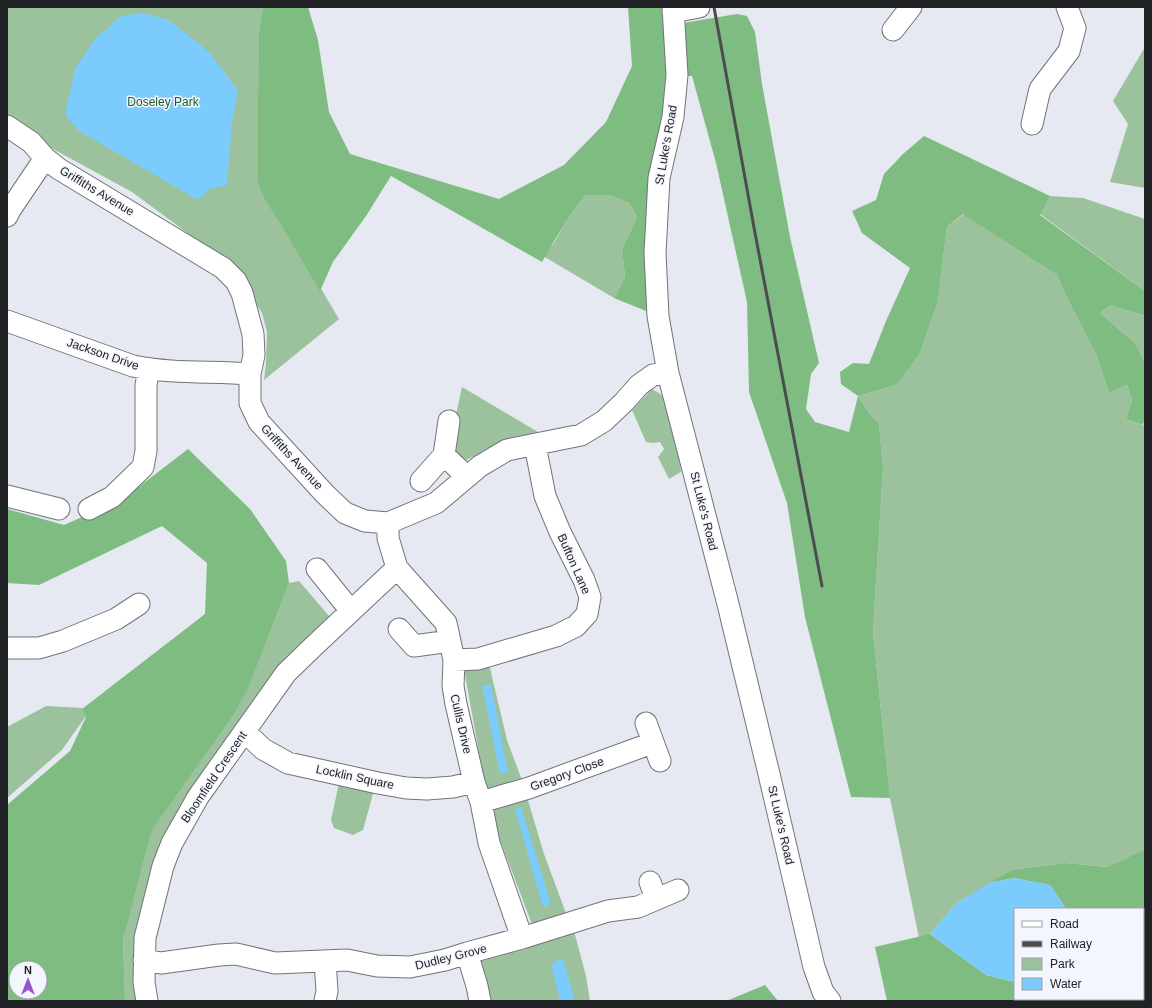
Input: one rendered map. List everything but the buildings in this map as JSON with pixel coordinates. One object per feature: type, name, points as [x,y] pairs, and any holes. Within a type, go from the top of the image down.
[{"type":"street","points":[[673,9],[699,7]]},
{"type":"street","points":[[1032,124],[1040,89],[1069,51],[1075,28],[1067,7]]},
{"type":"street","name":"St Luke's Road","points":[[673,9],[677,75],[673,117],[658,178],[655,253],[658,316],[668,373],[730,612],[814,967],[823,992],[830,1001]]},
{"type":"street","name":"Griffiths Avenue","points":[[7,126],[31,142],[45,158],[59,169],[224,268],[236,281],[242,293],[253,334],[254,355],[250,374],[250,403],[259,422],[325,494],[345,513],[365,521],[388,523],[436,503],[480,466],[507,450],[581,435],[604,421],[639,385],[653,375],[668,373]]},
{"type":"street","points":[[7,216],[45,158]]},
{"type":"street","name":"Jackson Drive","points":[[7,321],[133,366],[175,372],[250,374]]},
{"type":"street","points":[[90,509],[112,497],[143,467],[146,451],[146,385],[149,369]]},
{"type":"street","points":[[421,481],[444,455],[449,421]]},
{"type":"street","name":"Bufton Lane","points":[[399,628],[414,646],[452,651],[478,659],[556,636],[576,626],[586,614],[590,597],[584,580],[560,532],[545,496],[535,445]]},
{"type":"street","points":[[444,455],[467,477]]},
{"type":"street","points":[[7,496],[59,510]]},
{"type":"street","name":"Cullis Drive","points":[[388,523],[388,538],[397,568],[446,623],[452,651],[453,686],[455,698],[474,782],[481,802],[489,843],[522,938]]},
{"type":"street","name":"Bloomfield Crescent","points":[[147,1001],[144,982],[145,938],[163,866],[172,843],[198,797],[286,673],[397,568]]},
{"type":"street","points":[[317,569],[351,611]]},
{"type":"street","points":[[7,648],[39,648],[63,641],[116,619],[139,604]]},
{"type":"street","name":"Locklin Square","points":[[245,732],[263,749],[288,763],[378,783],[406,788],[427,789],[453,787],[474,782]]},
{"type":"street","name":"Gregory Close","points":[[481,802],[529,788],[652,742]]},
{"type":"street","name":"Dudley Grove","points":[[144,960],[161,963],[236,954],[275,963],[347,960],[378,966],[410,967],[445,960],[608,911],[638,907],[653,890],[678,890]]},
{"type":"street","points":[[467,953],[480,1001]]},
{"type":"street","points":[[325,961],[325,1001]]},
{"type":"green space","name":"Doseley Park","points":[[7,7],[263,7],[259,31],[258,183],[339,319],[264,380],[267,332],[262,313],[232,266],[132,192],[7,124]]},
{"type":"green space","points":[[263,7],[308,7],[318,40],[329,112],[350,154],[499,199],[564,165],[606,122],[632,66],[628,7],[663,7],[665,19],[665,103],[651,176],[646,311],[614,298],[625,277],[622,249],[637,217],[629,203],[610,195],[585,195],[563,226],[542,262],[391,176],[366,216],[333,262],[320,291],[265,200],[258,183],[259,31]]},
{"type":"green space","points":[[737,14],[747,16],[755,32],[762,84],[790,237],[819,363],[811,374],[806,409],[815,422],[849,432],[858,396],[869,413],[879,423],[883,468],[873,632],[890,798],[851,797],[805,617],[787,503],[749,392],[747,302],[716,163],[692,76],[684,76],[683,23]]},
{"type":"green space","points":[[1145,47],[1145,188],[1110,182],[1128,124],[1113,101]]},
{"type":"green space","points":[[924,136],[1050,196],[1040,215],[1145,291],[1145,316],[1110,305],[1100,313],[1135,343],[1145,362],[1145,419],[1143,425],[1126,419],[1132,400],[1127,385],[1109,393],[1096,354],[1066,296],[1057,275],[963,214],[947,227],[938,300],[919,354],[896,385],[858,396],[841,384],[840,372],[853,363],[869,364],[886,321],[910,268],[862,233],[852,211],[876,200],[884,174],[903,154]]},
{"type":"green space","points":[[585,195],[610,195],[629,203],[637,217],[622,249],[625,277],[614,298],[543,256],[554,243],[563,226]]},
{"type":"green space","points":[[1050,196],[1083,198],[1145,219],[1145,291],[1040,214]]},
{"type":"green space","points":[[964,214],[1057,275],[1066,296],[1096,354],[1109,393],[1127,385],[1132,400],[1126,419],[1145,426],[1145,849],[1107,867],[1066,863],[1011,870],[956,904],[930,934],[919,938],[890,798],[873,632],[883,468],[879,423],[869,413],[858,396],[896,385],[938,300],[947,227]]},
{"type":"green space","points":[[1110,305],[1145,316],[1145,362],[1135,343],[1100,313]]},
{"type":"green space","points":[[462,387],[538,432],[495,444],[465,461],[449,447]]},
{"type":"green space","points":[[652,389],[662,395],[677,443],[681,472],[669,479],[658,457],[664,449],[660,442],[646,442],[632,410]]},
{"type":"green space","points":[[188,449],[250,509],[286,561],[289,583],[248,688],[234,714],[151,831],[123,940],[125,1001],[7,1001],[7,805],[70,751],[86,717],[82,709],[205,614],[207,563],[162,526],[39,585],[7,583],[7,509],[64,525],[123,499]]},
{"type":"green space","points":[[299,581],[330,617],[172,831],[143,1001],[125,1001],[123,940],[148,831],[255,669],[289,583]]},
{"type":"green space","points":[[489,664],[507,740],[523,783],[492,795],[485,786],[464,669]]},
{"type":"green space","points":[[46,706],[82,708],[86,716],[62,750],[7,798],[7,727]]},
{"type":"green space","points":[[339,783],[374,790],[363,830],[353,835],[334,828],[331,820]]},
{"type":"green space","points":[[527,797],[544,854],[567,916],[533,927],[494,824],[493,810]]},
{"type":"green space","points":[[1145,849],[1145,1001],[887,1001],[875,947],[930,934],[986,975],[1014,982],[1014,1000],[1144,1000],[1144,908],[1065,908],[1050,885],[1014,878],[989,883],[1011,870],[1066,863],[1107,867]]},
{"type":"green space","points":[[574,931],[586,976],[590,1001],[489,1001],[480,960]]},
{"type":"green space","points":[[765,985],[778,1001],[726,1001]]},
{"type":"water","points":[[142,13],[169,20],[209,52],[238,90],[232,122],[227,185],[210,189],[198,200],[79,131],[65,115],[75,69],[94,40],[121,16]]},
{"type":"water","points":[[491,685],[508,772],[500,774],[482,686]]},
{"type":"water","points":[[521,807],[551,904],[543,907],[515,809]]},
{"type":"water","points":[[1014,878],[1050,885],[1065,908],[1014,908],[1014,982],[986,975],[930,934],[956,904],[989,883]]},
{"type":"water","points":[[563,958],[575,1001],[560,1001],[551,964]]},
{"type":"railway","points":[[714,7],[822,586]]}]
